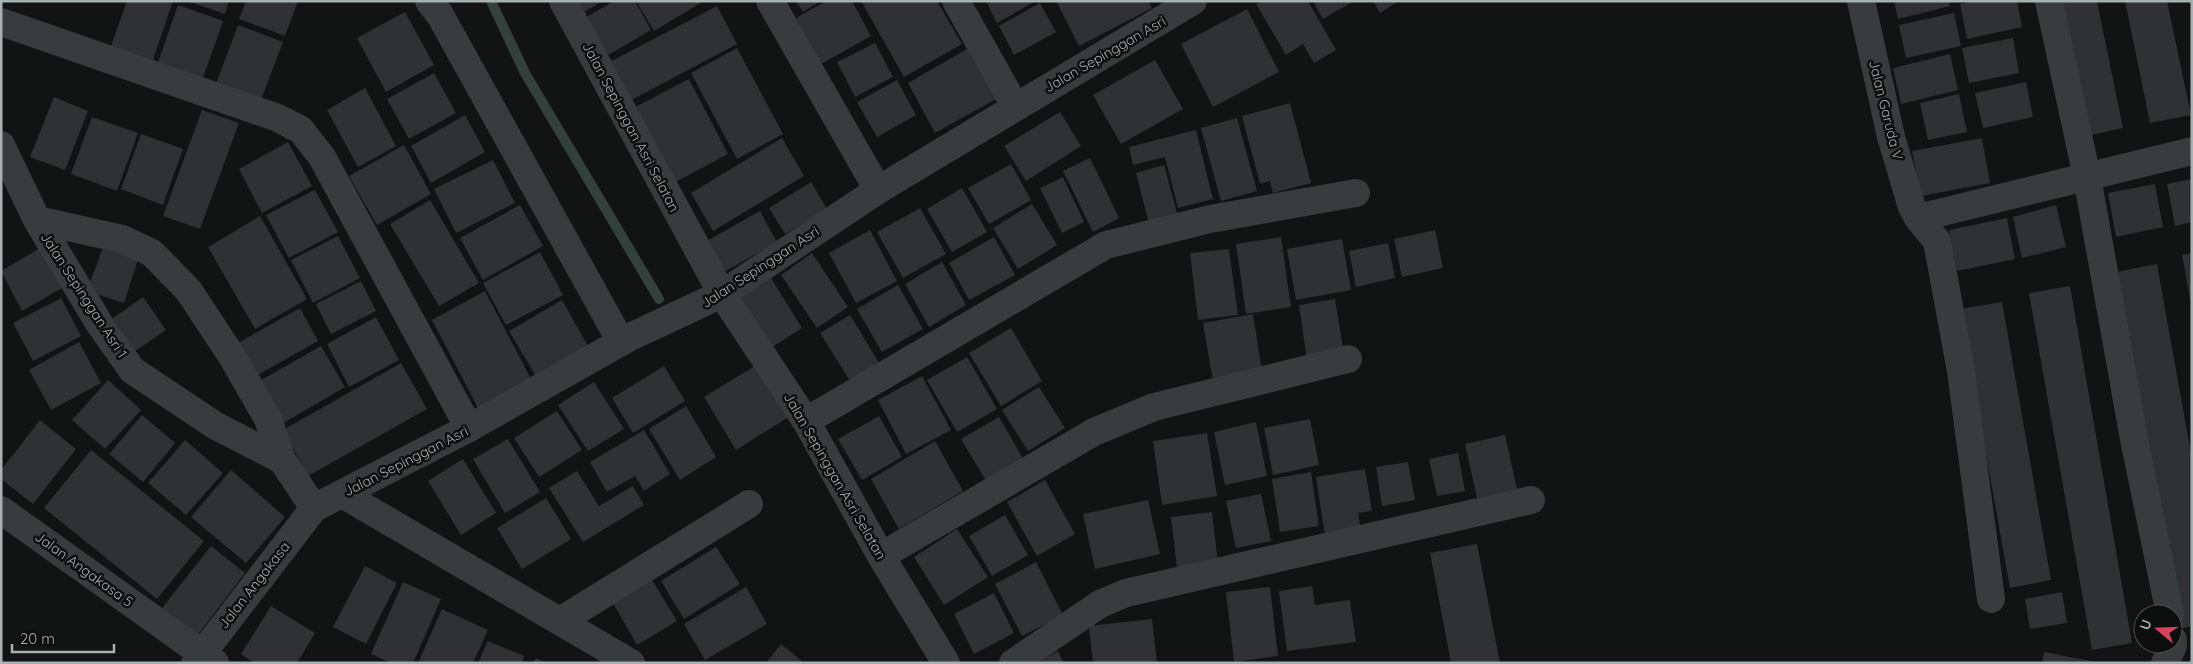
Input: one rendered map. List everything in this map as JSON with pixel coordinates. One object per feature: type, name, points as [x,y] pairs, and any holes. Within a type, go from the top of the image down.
[{"type":"street","points":[[429,1],[440,15],[626,340]]},
{"type":"street","name":"Jalan Sepinggan Asri Selatan","points":[[563,1],[712,300],[806,421],[882,556],[946,663]]},
{"type":"street","points":[[770,1],[878,190]]},
{"type":"street","points":[[956,1],[1015,106]]},
{"type":"street","name":"Jalan Sepinggan Asri","points":[[314,508],[469,428],[626,340],[712,300],[878,190],[1015,106],[1161,10],[1193,1]]},
{"type":"street","name":"Jalan Garuda V","points":[[1861,1],[1891,137],[1912,207],[1918,218],[1937,241],[1961,371],[1991,599]]},
{"type":"street","points":[[2049,1],[2087,177],[2134,439],[2168,604]]},
{"type":"street","points":[[1,22],[278,118],[301,130],[322,157],[469,428]]},
{"type":"street","name":"Jalan Sepinggan Asri 1","points":[[1,145],[37,220],[99,323],[132,370],[216,426],[282,460],[314,508]]},
{"type":"street","points":[[1918,218],[2192,151]]},
{"type":"street","points":[[806,421],[1106,245],[1210,219],[1356,192]]},
{"type":"street","points":[[37,220],[122,239],[152,253],[188,291],[233,358],[268,419],[282,460]]},
{"type":"street","points":[[882,556],[1102,428],[1154,407],[1348,359]]},
{"type":"street","points":[[342,494],[631,663]]},
{"type":"street","points":[[1013,663],[1100,604],[1126,594],[1531,500]]},
{"type":"street","points":[[560,622],[749,504]]},
{"type":"street","name":"Jalan Angakasa","points":[[203,660],[314,508]]},
{"type":"street","name":"Jalan Angakasa 5","points":[[1,510],[203,660]]},
{"type":"building","points":[[127,1],[173,1],[153,60],[111,46]]},
{"type":"building","points":[[187,1],[229,1],[225,14]]},
{"type":"building","points":[[246,1],[298,1],[285,36],[239,19]]},
{"type":"building","points":[[578,1],[603,1],[584,12]]},
{"type":"building","points":[[614,1],[635,1],[651,30],[598,61],[576,23]]},
{"type":"building","points":[[636,1],[704,1],[654,31]]},
{"type":"building","points":[[796,1],[821,1],[803,12]]},
{"type":"building","points":[[826,1],[852,1],[871,36],[821,64],[796,18]]},
{"type":"building","points":[[861,1],[937,1],[962,44],[904,77]]},
{"type":"building","points":[[986,1],[1036,1],[997,23]]},
{"type":"building","points":[[1056,1],[1149,1],[1152,8],[1079,46]]},
{"type":"building","points":[[1261,1],[1308,1],[1336,50],[1314,63],[1303,44],[1286,55],[1256,4]]},
{"type":"building","points":[[1313,1],[1354,1],[1323,19]]},
{"type":"building","points":[[1373,1],[1399,1],[1380,13]]},
{"type":"building","points":[[1894,1],[1949,1],[1950,6],[1898,19]]},
{"type":"building","points":[[1973,1],[2017,1],[2022,27],[1967,39],[1960,4]]},
{"type":"building","points":[[2054,1],[2097,1],[2123,128],[2082,137]]},
{"type":"building","points":[[2125,1],[2167,1],[2191,115],[2150,123]]},
{"type":"building","points":[[1040,3],[1056,32],[1014,55],[999,26]]},
{"type":"building","points":[[178,5],[223,21],[203,78],[158,62]]},
{"type":"building","points":[[717,6],[737,44],[622,105],[602,66]]},
{"type":"building","points":[[1247,9],[1279,72],[1213,107],[1181,44]]},
{"type":"building","points":[[405,12],[434,65],[386,92],[357,38]]},
{"type":"building","points":[[1954,13],[1961,46],[1906,58],[1899,25]]},
{"type":"building","points":[[238,25],[283,42],[261,100],[216,84]]},
{"type":"building","points":[[2013,38],[2019,73],[1969,83],[1962,48]]},
{"type":"building","points":[[875,43],[893,77],[855,97],[837,62]]},
{"type":"building","points":[[737,48],[783,134],[737,159],[691,73]]},
{"type":"building","points":[[967,49],[996,99],[935,133],[908,83]]},
{"type":"building","points":[[1950,54],[1958,90],[1901,104],[1893,68]]},
{"type":"building","points":[[1155,60],[1183,109],[1121,144],[1093,95]]},
{"type":"building","points":[[434,73],[456,113],[409,139],[387,99]]},
{"type":"building","points":[[689,79],[728,154],[672,184],[633,108]]},
{"type":"building","points":[[897,80],[916,115],[877,137],[857,102]]},
{"type":"building","points":[[2026,82],[2033,117],[1983,128],[1975,93]]},
{"type":"building","points":[[365,88],[396,146],[358,167],[327,110]]},
{"type":"building","points":[[1959,94],[1967,132],[1928,140],[1920,103]]},
{"type":"building","points":[[54,97],[88,111],[65,170],[30,157]]},
{"type":"building","points":[[1290,103],[1311,183],[1273,193],[1270,181],[1260,184],[1242,116]]},
{"type":"building","points":[[202,110],[239,123],[200,229],[163,216]]},
{"type":"building","points":[[1060,112],[1081,146],[1026,181],[1004,146]]},
{"type":"building","points":[[465,115],[485,152],[431,183],[411,146]]},
{"type":"building","points":[[92,117],[138,133],[117,191],[71,174]]},
{"type":"building","points":[[1237,118],[1257,191],[1221,201],[1201,128]]},
{"type":"building","points":[[1196,130],[1213,199],[1178,208],[1165,157],[1133,165],[1129,147]]},
{"type":"building","points":[[141,134],[183,149],[163,205],[121,189]]},
{"type":"building","points":[[782,138],[804,176],[713,231],[691,193]]},
{"type":"building","points":[[1982,138],[1990,183],[1921,196],[1912,151]]},
{"type":"building","points":[[288,142],[312,186],[262,213],[239,169]]},
{"type":"building","points":[[404,145],[431,194],[377,225],[349,176]]},
{"type":"building","points":[[1090,158],[1119,218],[1093,232],[1063,171]]},
{"type":"building","points":[[493,160],[515,203],[456,233],[434,189]]},
{"type":"building","points":[[1011,164],[1031,200],[989,224],[968,188]]},
{"type":"building","points":[[1164,165],[1180,224],[1151,231],[1136,173]]},
{"type":"building","points":[[1063,177],[1084,222],[1062,233],[1040,188]]},
{"type":"building","points":[[2192,179],[2192,222],[2175,226],[2167,184]]},
{"type":"building","points":[[811,182],[827,209],[785,234],[769,208]]},
{"type":"building","points":[[2155,184],[2163,227],[2116,237],[2108,193]]},
{"type":"building","points":[[962,188],[987,232],[952,252],[927,209]]},
{"type":"building","points":[[315,190],[338,232],[289,258],[266,215]]},
{"type":"building","points":[[430,200],[479,283],[439,306],[390,224]]},
{"type":"building","points":[[1032,204],[1057,245],[1018,269],[993,228]]},
{"type":"building","points":[[520,205],[543,246],[483,280],[460,238]]},
{"type":"building","points":[[2056,205],[2066,247],[2022,258],[2013,217]]},
{"type":"building","points":[[920,208],[946,254],[903,278],[877,232]]},
{"type":"building","points":[[760,211],[777,242],[722,273],[705,242]]},
{"type":"building","points":[[260,216],[307,299],[255,329],[208,247]]},
{"type":"building","points":[[2007,218],[2015,259],[1957,271],[1949,230]]},
{"type":"building","points":[[870,230],[897,281],[856,303],[829,253]]},
{"type":"building","points":[[1435,230],[1443,268],[1402,277],[1394,239]]},
{"type":"building","points":[[338,236],[360,278],[313,303],[291,260]]},
{"type":"building","points":[[994,237],[1015,275],[969,300],[949,263]]},
{"type":"building","points":[[1281,237],[1291,307],[1246,314],[1236,244]]},
{"type":"building","points":[[1342,239],[1351,290],[1296,300],[1287,249]]},
{"type":"building","points":[[1388,243],[1395,278],[1356,287],[1349,251]]},
{"type":"building","points":[[47,244],[69,284],[22,311],[1,271]]},
{"type":"building","points":[[103,247],[138,259],[124,303],[87,291]]},
{"type":"building","points":[[1229,249],[1238,315],[1198,320],[1190,253]]},
{"type":"building","points":[[540,252],[563,295],[506,325],[483,283]]},
{"type":"building","points":[[812,253],[848,307],[817,328],[781,275]]},
{"type":"building","points":[[2192,253],[2192,304],[2191,304],[2182,255]]},
{"type":"building","points":[[942,262],[966,305],[929,327],[905,284]]},
{"type":"building","points":[[2157,264],[2192,459],[2192,626],[2183,628],[2183,604],[2175,604],[2116,272]]},
{"type":"building","points":[[771,278],[802,328],[763,353],[732,303]]},
{"type":"building","points":[[361,281],[376,311],[331,334],[316,304]]},
{"type":"building","points":[[898,285],[923,329],[882,352],[857,309]]},
{"type":"building","points":[[2070,286],[2132,643],[2092,650],[2029,293]]},
{"type":"building","points":[[485,291],[532,381],[479,410],[432,320]]},
{"type":"building","points":[[143,297],[166,330],[135,351],[113,318]]},
{"type":"building","points":[[61,298],[81,336],[33,361],[13,323]]},
{"type":"building","points":[[1335,299],[1344,354],[1307,360],[1299,305]]},
{"type":"building","points":[[562,300],[589,348],[537,378],[509,331]]},
{"type":"building","points":[[2002,302],[2051,580],[2010,588],[1960,309]]},
{"type":"building","points":[[300,308],[318,341],[256,376],[238,343]]},
{"type":"building","points":[[1253,314],[1263,378],[1214,387],[1203,323]]},
{"type":"building","points":[[850,315],[879,363],[850,381],[820,333]]},
{"type":"building","points":[[376,317],[399,360],[349,387],[327,344]]},
{"type":"building","points":[[1011,328],[1042,381],[1001,406],[969,353]]},
{"type":"building","points":[[79,342],[101,383],[51,410],[29,370]]},
{"type":"building","points":[[321,346],[345,387],[280,425],[256,383]]},
{"type":"building","points":[[967,357],[997,409],[957,432],[927,380]]},
{"type":"building","points":[[401,363],[427,409],[308,476],[283,430]]},
{"type":"building","points":[[758,364],[790,416],[736,450],[704,397]]},
{"type":"building","points":[[664,366],[685,401],[633,433],[612,398]]},
{"type":"building","points":[[922,376],[951,430],[906,454],[878,400]]},
{"type":"building","points":[[108,380],[141,410],[105,449],[72,420]]},
{"type":"building","points":[[594,382],[624,429],[588,451],[558,405]]},
{"type":"building","points":[[1039,387],[1065,428],[1028,451],[1002,410]]},
{"type":"building","points":[[686,406],[716,457],[680,480],[649,429]]},
{"type":"building","points":[[557,411],[582,450],[539,477],[514,438]]},
{"type":"building","points":[[142,415],[175,443],[143,482],[109,454]]},
{"type":"building","points":[[879,416],[902,457],[862,480],[838,439]]},
{"type":"building","points":[[999,417],[1025,462],[988,484],[961,439]]},
{"type":"building","points":[[1310,419],[1319,465],[1273,475],[1264,428]]},
{"type":"building","points":[[40,420],[76,449],[33,504],[1,479],[1,470]]},
{"type":"building","points":[[1256,422],[1267,476],[1225,485],[1214,432]]},
{"type":"building","points":[[644,430],[670,474],[644,491],[635,476],[607,492],[590,462]]},
{"type":"building","points":[[1207,433],[1217,496],[1162,505],[1153,441]]},
{"type":"building","points":[[1505,435],[1517,489],[1477,498],[1465,444]]},
{"type":"building","points":[[508,439],[540,492],[505,513],[473,459]]},
{"type":"building","points":[[185,440],[223,473],[186,515],[148,483]]},
{"type":"building","points":[[935,441],[963,491],[899,529],[871,479]]},
{"type":"building","points":[[91,450],[204,541],[157,599],[44,508]]},
{"type":"building","points":[[1458,453],[1465,491],[1437,496],[1429,459]]},
{"type":"building","points":[[463,459],[496,513],[461,535],[428,481]]},
{"type":"building","points":[[1408,462],[1415,500],[1382,506],[1376,467]]},
{"type":"building","points":[[1365,469],[1372,511],[1358,513],[1361,530],[1325,535],[1316,477]]},
{"type":"building","points":[[231,470],[285,517],[246,563],[191,517]]},
{"type":"building","points":[[577,471],[599,506],[633,486],[644,505],[583,542],[549,488]]},
{"type":"building","points":[[1311,472],[1319,526],[1280,532],[1272,479]]},
{"type":"building","points":[[1045,480],[1075,534],[1037,556],[1007,502]]},
{"type":"building","points":[[1261,494],[1271,541],[1236,548],[1226,501]]},
{"type":"building","points":[[546,498],[571,539],[522,569],[497,528]]},
{"type":"building","points":[[1148,500],[1160,554],[1095,569],[1083,514]]},
{"type":"building","points":[[1212,512],[1218,563],[1177,568],[1171,517]]},
{"type":"building","points":[[1005,515],[1028,555],[992,576],[969,536]]},
{"type":"building","points":[[957,529],[988,577],[944,605],[914,557]]},
{"type":"building","points":[[1477,544],[1500,663],[1451,663],[1430,553]]},
{"type":"building","points":[[211,546],[245,573],[194,640],[159,612]]},
{"type":"building","points":[[716,547],[740,584],[684,619],[661,581]]},
{"type":"building","points":[[1036,562],[1063,615],[1022,636],[995,584]]},
{"type":"building","points":[[365,566],[397,583],[366,644],[333,627]]},
{"type":"building","points":[[648,573],[677,621],[637,645],[609,596]]},
{"type":"building","points":[[403,582],[441,599],[413,663],[391,663],[371,654]]},
{"type":"building","points":[[1312,586],[1315,605],[1350,600],[1356,642],[1287,651],[1279,591]]},
{"type":"building","points":[[746,587],[767,624],[705,660],[684,624]]},
{"type":"building","points":[[1270,587],[1278,656],[1234,662],[1226,592]]},
{"type":"building","points":[[2062,592],[2067,623],[2030,629],[2025,599]]},
{"type":"building","points":[[994,593],[1014,633],[974,654],[954,614]]},
{"type":"building","points":[[271,606],[315,633],[297,663],[254,663],[241,654]]},
{"type":"building","points":[[442,609],[488,630],[473,663],[418,663]]},
{"type":"building","points":[[1152,619],[1157,663],[1093,663],[1089,626]]},
{"type":"building","points":[[488,641],[524,656],[522,663],[478,663]]},
{"type":"building","points":[[781,644],[804,663],[766,663]]},
{"type":"building","points":[[1058,651],[1064,663],[1036,663]]},
{"type":"building","points":[[2044,652],[2096,662],[2096,663],[2042,663]]},
{"type":"building","points":[[536,658],[546,663],[533,663]]},
{"type":"waterway","points":[[491,1],[525,73],[659,299]]}]
